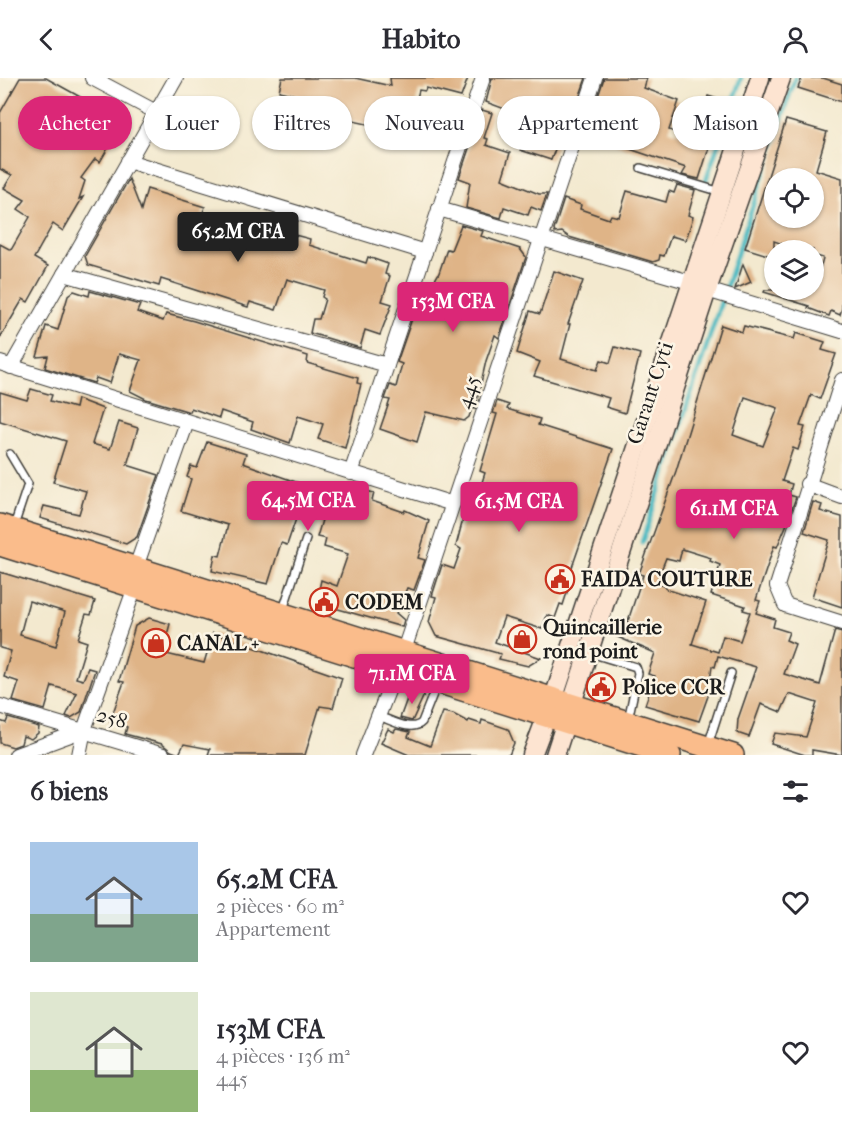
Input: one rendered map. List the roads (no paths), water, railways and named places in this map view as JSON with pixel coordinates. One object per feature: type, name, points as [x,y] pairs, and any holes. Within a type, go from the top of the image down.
[{"type":"main road","name":"Garant Cyti","points":[[561,710],[690,282],[760,78]]},
{"type":"main road","name":"Garant Cyti","points":[[561,710],[590,653],[707,290],[781,78]]},
{"type":"main road","points":[[7,527],[135,577],[561,710],[670,755]]},
{"type":"main road","points":[[0,545],[283,613],[400,660],[438,682],[561,710],[627,721],[734,755]]},
{"type":"main road","points":[[532,755],[561,710]]},
{"type":"main road","points":[[555,755],[561,710]]},
{"type":"street","points":[[92,78],[144,106]]},
{"type":"street","points":[[165,96],[176,78]]},
{"type":"street","points":[[351,472],[483,78]]},
{"type":"street","name":"445","points":[[363,755],[400,660],[595,78]]},
{"type":"street","points":[[144,133],[64,273],[5,365],[453,504]]},
{"type":"street","points":[[128,161],[425,252]]},
{"type":"street","points":[[439,208],[690,282]]},
{"type":"street","points":[[64,273],[387,365]]},
{"type":"street","points":[[707,290],[842,331]]},
{"type":"street","points":[[842,380],[807,484],[777,586],[785,605],[842,623]]},
{"type":"street","points":[[79,755],[84,730],[187,422]]},
{"type":"street","points":[[807,484],[842,497]]},
{"type":"street","points":[[0,706],[84,730]]},
{"type":"street","name":"258","points":[[16,755],[84,730],[163,755]]},
{"type":"lane","points":[[641,168],[721,192]]},
{"type":"lane","points":[[7,527],[28,484],[10,454]]},
{"type":"lane","points":[[283,613],[306,539]]},
{"type":"lane","points":[[590,653],[636,668],[638,673],[627,721]]},
{"type":"lane","points":[[707,747],[731,673]]},
{"type":"lane","points":[[378,716],[411,727],[418,726],[422,722],[438,682]]},
{"type":"waterway","points":[[705,183],[741,78]]},
{"type":"waterway","points":[[642,542],[795,78]]},
{"type":"place","name":"FAIDA COUTURE","points":[[560,579]]},
{"type":"place","name":"CODEM","points":[[324,602]]},
{"type":"place","name":"Quincaillerie rond point","points":[[522,639]]},
{"type":"place","name":"CANAL +","points":[[156,643]]},
{"type":"place","name":"Police CCR","points":[[601,687]]}]
